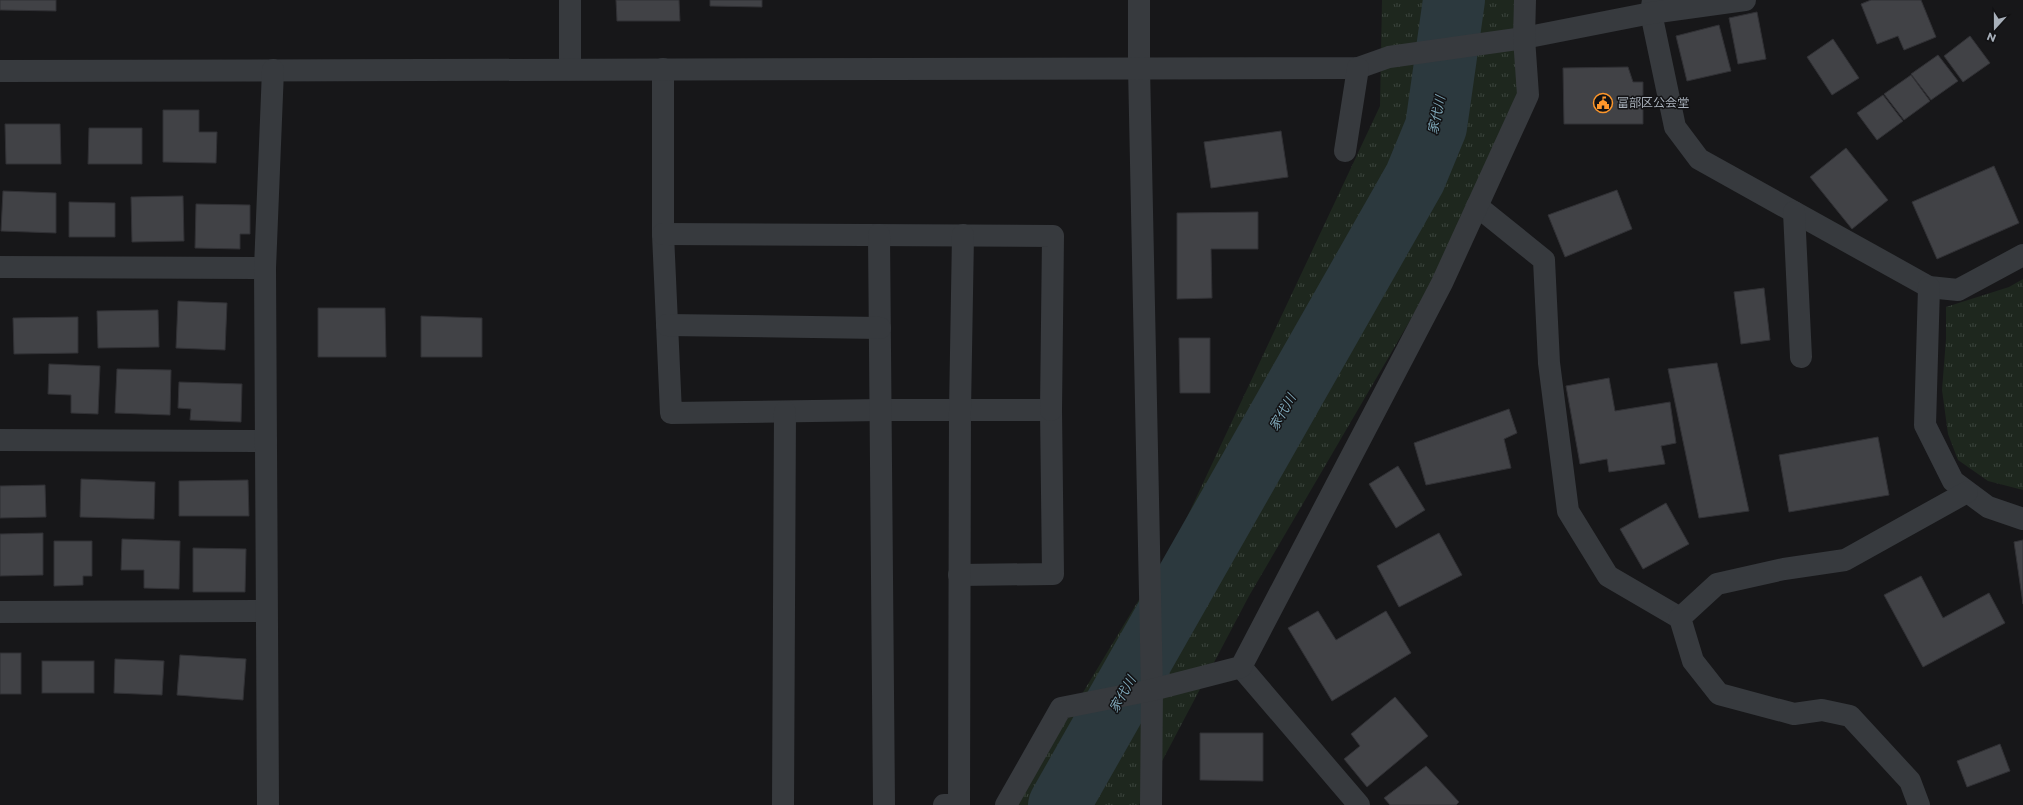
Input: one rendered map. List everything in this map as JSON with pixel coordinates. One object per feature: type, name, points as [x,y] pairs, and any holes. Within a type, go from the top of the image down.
[{"type":"street","points":[[570,0],[570,69]]},
{"type":"street","points":[[1139,0],[1139,68],[1152,690],[1151,801]]},
{"type":"street","points":[[1006,805],[1061,708],[1152,690],[1241,667],[1442,283],[1528,94],[1524,38],[1525,0]]},
{"type":"street","points":[[0,71],[1358,68],[1389,57],[1524,38],[1652,7],[1745,0]]},
{"type":"street","points":[[1652,7],[1675,127],[1699,160],[1929,287],[1958,290],[2023,255]]},
{"type":"street","points":[[1345,152],[1358,68]]},
{"type":"street","points":[[663,69],[663,234],[671,413],[881,410],[1051,410]]},
{"type":"street","points":[[268,805],[266,611],[266,268],[273,70]]},
{"type":"street","points":[[1477,206],[1544,260],[1549,363],[1568,511],[1608,576],[1680,618],[1693,661],[1719,694],[1794,714],[1822,710],[1850,716],[1910,781],[1919,805]]},
{"type":"street","points":[[1794,212],[1801,357]]},
{"type":"street","points":[[663,234],[1053,236],[1051,410],[1053,574],[959,575]]},
{"type":"street","points":[[879,235],[884,805]]},
{"type":"street","points":[[944,805],[959,805],[960,411],[963,235]]},
{"type":"street","points":[[0,267],[266,268]]},
{"type":"street","points":[[1929,287],[1925,425],[1953,481],[1988,507],[2023,519]]},
{"type":"street","points":[[667,324],[880,328]]},
{"type":"street","points":[[783,805],[785,412]]},
{"type":"street","points":[[0,440],[266,441]]},
{"type":"street","points":[[1680,618],[1717,584],[1784,570],[1846,560],[1968,492]]},
{"type":"street","points":[[0,612],[266,611]]},
{"type":"street","points":[[1241,667],[1359,805]]},
{"type":"green space","points":[[1382,0],[1525,0],[1520,113],[1477,206],[1249,596],[1139,805],[1015,805],[1181,530],[1380,106]]},
{"type":"green space","points":[[2023,279],[2023,490],[1988,481],[1958,460],[1948,434],[1942,390],[1946,339],[1946,307],[2009,287]]},
{"type":"building","points":[[0,0],[56,0],[56,11],[0,10]]},
{"type":"building","points":[[616,0],[679,0],[680,21],[617,21]]},
{"type":"building","points":[[710,0],[762,0],[762,7],[710,6]]},
{"type":"building","points":[[1871,0],[1921,0],[1936,37],[1904,50],[1898,36],[1877,44],[1861,4]]},
{"type":"building","points":[[1757,12],[1766,59],[1738,64],[1729,18]]},
{"type":"building","points":[[1719,25],[1731,71],[1687,81],[1676,36]]},
{"type":"building","points":[[1970,36],[1990,63],[1963,82],[1944,56]]},
{"type":"building","points":[[1833,39],[1859,78],[1832,95],[1807,57]]},
{"type":"building","points":[[1938,55],[1958,81],[1931,100],[1911,74]]},
{"type":"building","name":"富部区公会堂","points":[[1628,67],[1633,82],[1643,82],[1643,124],[1564,124],[1563,68]]},
{"type":"building","points":[[1911,75],[1930,101],[1904,120],[1884,94]]},
{"type":"building","points":[[1883,95],[1903,121],[1877,140],[1857,113]]},
{"type":"building","points":[[163,110],[199,110],[199,132],[217,132],[216,163],[163,162]]},
{"type":"building","points":[[5,124],[60,124],[61,164],[6,164]]},
{"type":"building","points":[[89,128],[142,128],[142,164],[88,164]]},
{"type":"building","points":[[1281,131],[1288,177],[1211,188],[1204,142]]},
{"type":"building","points":[[1846,148],[1888,200],[1852,229],[1810,177]]},
{"type":"building","points":[[1994,166],[2019,223],[1937,259],[1912,202]]},
{"type":"building","points":[[1617,190],[1632,229],[1565,257],[1548,215]]},
{"type":"building","points":[[3,191],[56,193],[56,233],[1,231]]},
{"type":"building","points":[[183,196],[184,241],[132,242],[131,197]]},
{"type":"building","points":[[69,202],[115,203],[115,237],[69,237]]},
{"type":"building","points":[[196,204],[250,205],[250,234],[240,234],[240,249],[195,248]]},
{"type":"building","points":[[1258,212],[1258,249],[1211,249],[1212,298],[1177,299],[1177,213]]},
{"type":"building","points":[[1764,288],[1770,340],[1741,344],[1734,292]]},
{"type":"building","points":[[178,301],[227,303],[225,350],[176,348]]},
{"type":"building","points":[[318,308],[385,308],[386,357],[318,357]]},
{"type":"building","points":[[158,310],[159,347],[98,348],[97,311]]},
{"type":"building","points":[[421,316],[482,318],[482,357],[421,357]]},
{"type":"building","points":[[78,317],[78,353],[14,354],[13,318]]},
{"type":"building","points":[[1179,338],[1210,338],[1210,393],[1180,393]]},
{"type":"building","points":[[1717,363],[1749,511],[1699,518],[1668,369]]},
{"type":"building","points":[[49,364],[100,366],[98,414],[71,413],[71,395],[48,394]]},
{"type":"building","points":[[117,369],[171,370],[170,415],[115,413]]},
{"type":"building","points":[[1609,378],[1615,411],[1670,402],[1676,443],[1661,446],[1665,464],[1609,472],[1607,459],[1580,464],[1566,386]]},
{"type":"building","points":[[179,382],[242,384],[241,422],[190,420],[191,409],[178,408]]},
{"type":"building","points":[[1509,409],[1517,433],[1504,439],[1511,468],[1426,485],[1414,443]]},
{"type":"building","points":[[1878,437],[1889,495],[1789,512],[1779,455]]},
{"type":"building","points":[[1398,466],[1425,510],[1396,528],[1369,484]]},
{"type":"building","points":[[81,479],[155,482],[154,519],[80,517]]},
{"type":"building","points":[[248,480],[249,516],[179,516],[179,481]]},
{"type":"building","points":[[45,485],[46,517],[0,518],[0,486]]},
{"type":"building","points":[[1666,503],[1689,544],[1643,569],[1620,529]]},
{"type":"building","points":[[43,533],[43,575],[0,576],[0,534]]},
{"type":"building","points":[[1439,533],[1462,575],[1399,607],[1377,566]]},
{"type":"building","points":[[122,539],[180,541],[179,589],[144,588],[144,570],[121,570]]},
{"type":"building","points":[[2023,540],[2023,604],[2014,542]]},
{"type":"building","points":[[54,541],[92,541],[92,576],[83,576],[83,585],[54,586]]},
{"type":"building","points":[[193,548],[246,549],[245,592],[193,592]]},
{"type":"building","points":[[1921,576],[1943,618],[1989,593],[2005,623],[1923,667],[1884,595]]},
{"type":"building","points":[[1318,611],[1336,640],[1386,611],[1411,653],[1332,701],[1288,628]]},
{"type":"building","points":[[0,653],[21,653],[21,694],[0,694]]},
{"type":"building","points":[[180,655],[246,659],[243,700],[177,695]]},
{"type":"building","points":[[115,659],[164,661],[162,695],[114,693]]},
{"type":"building","points":[[42,661],[94,661],[94,693],[42,693]]},
{"type":"building","points":[[1395,697],[1428,736],[1367,787],[1344,759],[1360,746],[1351,734]]},
{"type":"building","points":[[1200,733],[1263,733],[1263,781],[1200,780]]},
{"type":"building","points":[[2000,744],[2010,771],[1967,787],[1957,761]]},
{"type":"building","points":[[1426,766],[1459,802],[1456,805],[1390,805],[1384,798]]},
{"type":"waterway","name":"家代川","points":[[1059,805],[1415,178],[1436,127],[1454,0]]},
{"type":"place","name":"富部区公会堂","points":[[1603,103]]}]
